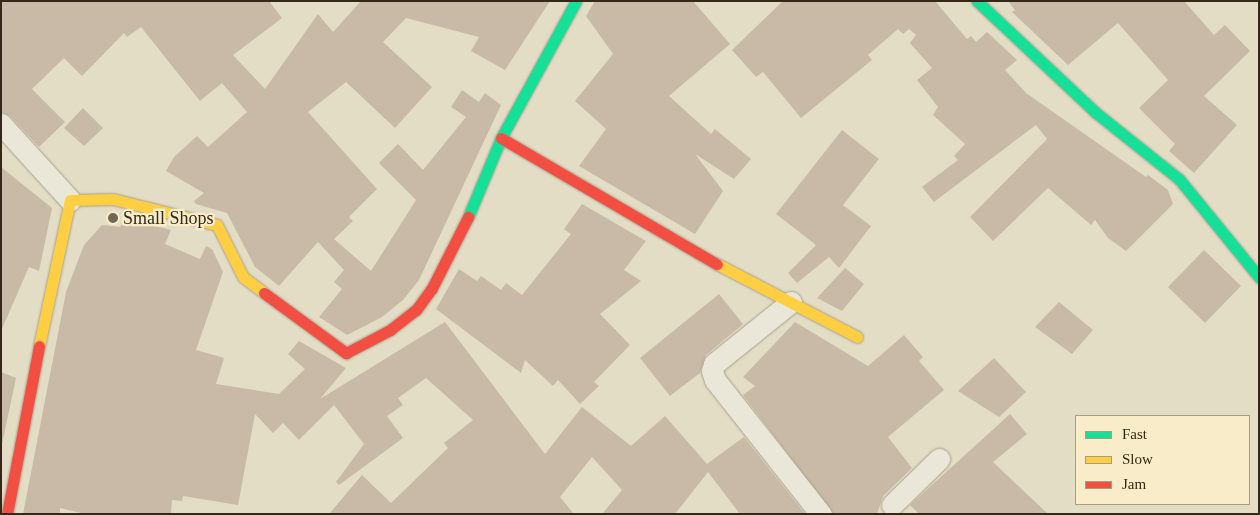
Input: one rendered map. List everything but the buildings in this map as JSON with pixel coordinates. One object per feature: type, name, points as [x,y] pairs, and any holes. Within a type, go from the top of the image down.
[{"type":"street","points":[[1,124],[70,200],[113,199],[217,225],[243,277],[313,332],[346,353],[390,330],[416,310],[462,231],[501,138],[576,1]]},
{"type":"street","points":[[977,1],[1095,112],[1179,179],[1259,277]]},
{"type":"street","points":[[501,138],[711,261],[857,337]]},
{"type":"street","points":[[8,514],[19,438],[70,200]]},
{"type":"street","points":[[792,302],[714,364],[712,371],[715,380],[820,514]]},
{"type":"street","points":[[892,511],[939,459]]},
{"type":"traffic: fast","points":[[468,217],[501,138],[576,1]]},
{"type":"traffic: fast","points":[[977,1],[1095,112],[1179,179],[1259,277]]},
{"type":"traffic: slow","points":[[39,346],[70,200],[113,199],[217,225],[243,277],[264,293]]},
{"type":"traffic: slow","points":[[717,264],[857,337]]},
{"type":"traffic: jam","points":[[501,138],[717,264]]},
{"type":"traffic: jam","points":[[264,293],[346,353],[390,330],[416,310],[432,288],[468,217]]},
{"type":"traffic: jam","points":[[7,514],[39,346]]},
{"type":"place","name":"Small Shops","points":[[113,218]]}]
